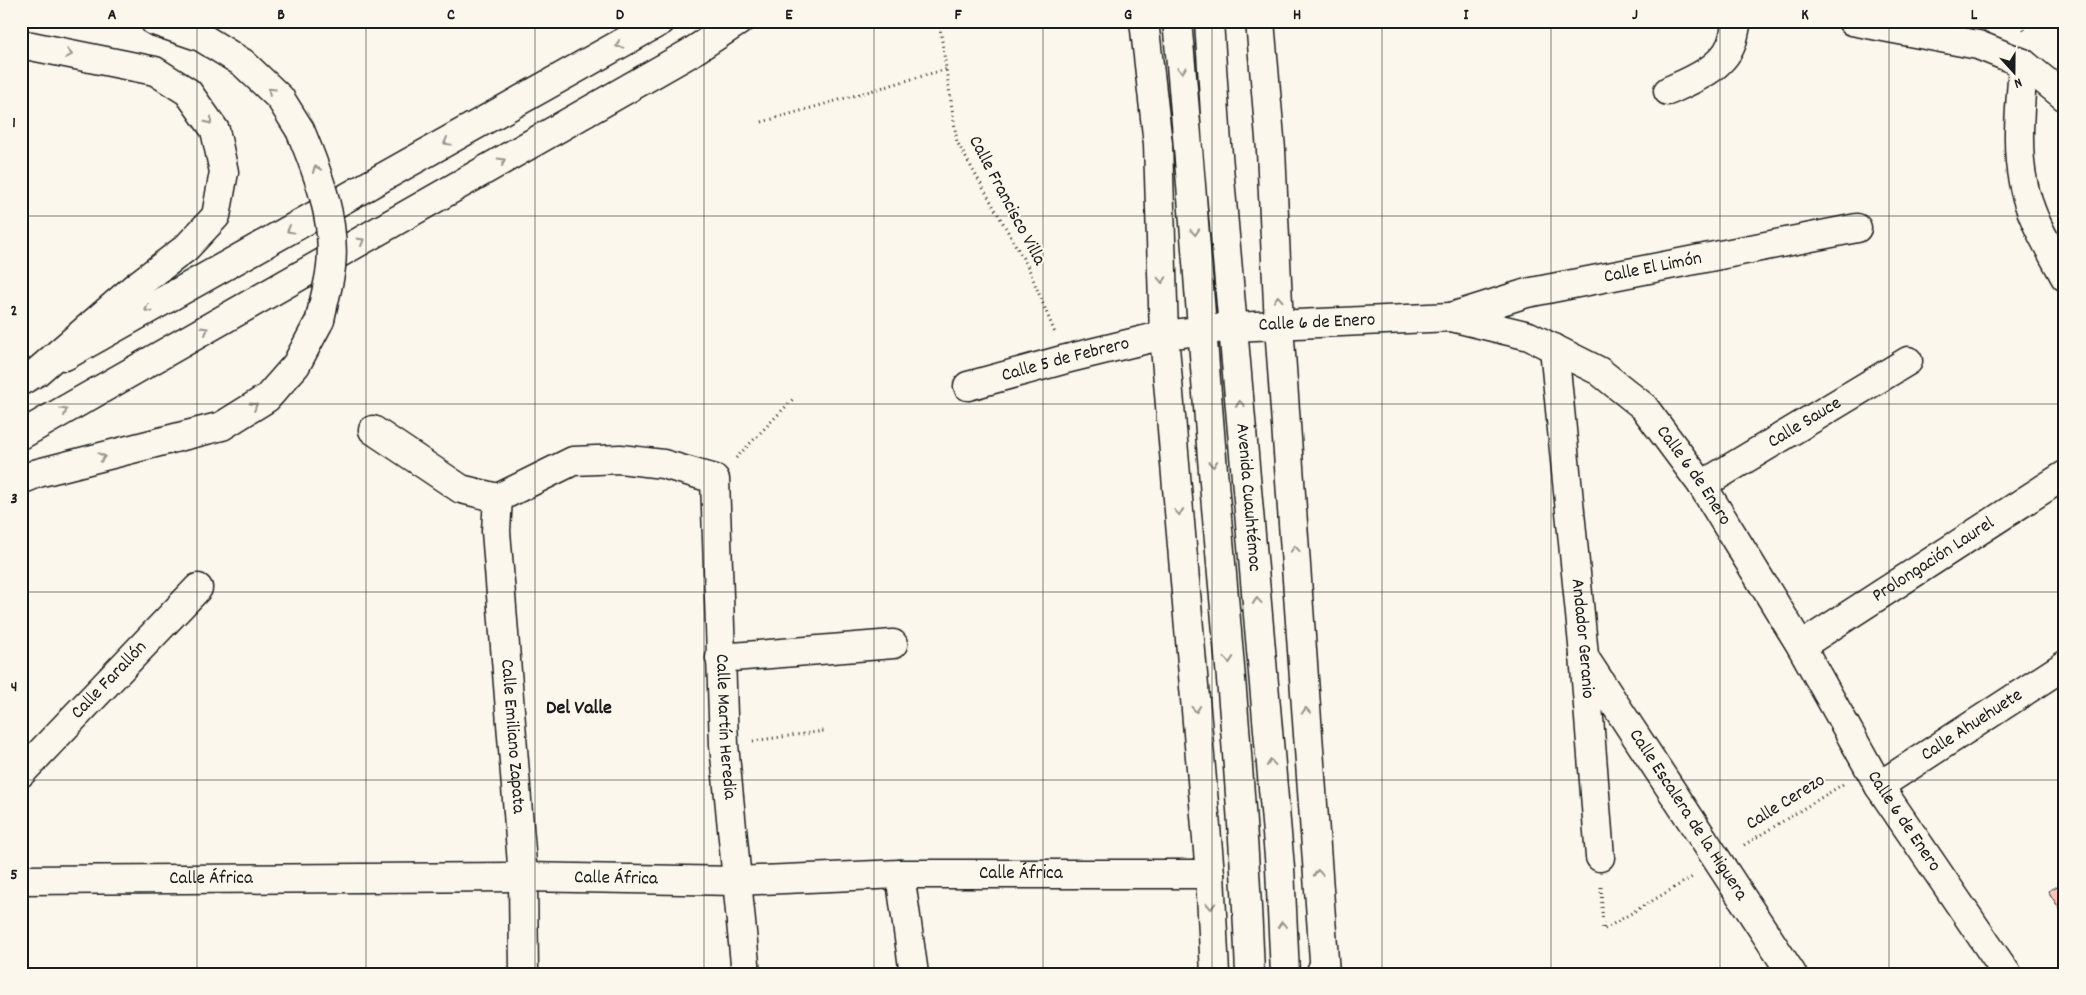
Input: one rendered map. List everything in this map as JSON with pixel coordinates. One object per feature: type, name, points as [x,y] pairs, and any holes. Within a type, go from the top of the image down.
[{"type":"main road","points":[[21,480],[38,473],[222,426],[267,398],[296,365],[320,320],[331,267],[330,225],[319,177],[300,130],[280,98],[243,63],[201,37],[154,21]]},
{"type":"main road","points":[[29,376],[661,21]]},
{"type":"main road","points":[[21,435],[690,53],[738,21]]},
{"type":"main road","points":[[1144,21],[1158,144],[1164,335],[1210,874],[1214,974]]},
{"type":"main road","name":"Avenida Cuauhtémoc","points":[[1177,21],[1189,143],[1202,331],[1247,873],[1250,974]]},
{"type":"main road","name":"Avenida Cuauhtémoc","points":[[1209,21],[1233,327],[1279,858],[1285,974]]},
{"type":"main road","points":[[1260,21],[1271,150],[1279,326],[1323,971]]},
{"type":"main road","points":[[1668,91],[1697,78],[1716,65],[1731,45],[1737,21]]},
{"type":"main road","points":[[1852,21],[1978,44],[2023,63],[2065,97]]},
{"type":"main road","points":[[21,44],[155,71],[188,92],[215,130],[224,172],[216,216],[186,248],[29,376]]},
{"type":"main road","points":[[2023,63],[2019,147],[2022,182],[2032,212],[2065,277]]},
{"type":"main road","name":"Calle El Limón","points":[[1451,317],[1527,293],[1857,228]]},
{"type":"main road","name":"Calle 6 de Enero","points":[[1164,335],[1233,327],[1451,317],[1529,336],[1599,371],[1644,407],[1702,485],[1801,646],[1874,777],[2008,974]]},
{"type":"main road","name":"Calle 5 de Febrero","points":[[968,386],[1164,335]]},
{"type":"main road","name":"Andador Geranio","points":[[1554,348],[1584,656],[1600,857]]},
{"type":"main road","name":"Calle Sauce","points":[[1702,485],[1908,361]]},
{"type":"main road","points":[[373,430],[461,489],[498,498],[573,461],[620,459],[664,464],[714,479]]},
{"type":"main road","name":"Prolongación Laurel","points":[[1801,646],[2065,474]]},
{"type":"main road","name":"Calle Martín Heredia","points":[[714,479],[724,745],[746,974]]},
{"type":"main road","name":"Calle Emiliano Zapata","points":[[498,498],[496,531],[523,878],[524,974]]},
{"type":"main road","name":"Calle Farallón","points":[[21,774],[198,588]]},
{"type":"main road","points":[[720,658],[893,644]]},
{"type":"main road","name":"Calle Escalera de la Higuera","points":[[1584,656],[1792,974]]},
{"type":"main road","name":"Calle Ahuehuete","points":[[1874,777],[2065,665]]},
{"type":"main road","points":[[900,874],[914,974]]},
{"type":"main road","name":"Calle África","points":[[21,880],[523,878],[736,880],[900,874],[1210,874]]},
{"type":"path","name":"Calle Francisco Villa","points":[[939,21],[957,142],[1028,267],[1066,359]]},
{"type":"path","points":[[762,122],[947,69]]},
{"type":"path","points":[[714,479],[754,442],[793,399]]},
{"type":"path","points":[[724,745],[824,731]]},
{"type":"path","name":"Calle Cerezo","points":[[1600,857],[1603,930],[1719,861],[1874,777]]},
{"type":"building","points":[[2065,882],[2065,917],[2048,891]]},
{"type":"district","name":"Del Valle","points":[[579,709]]}]
